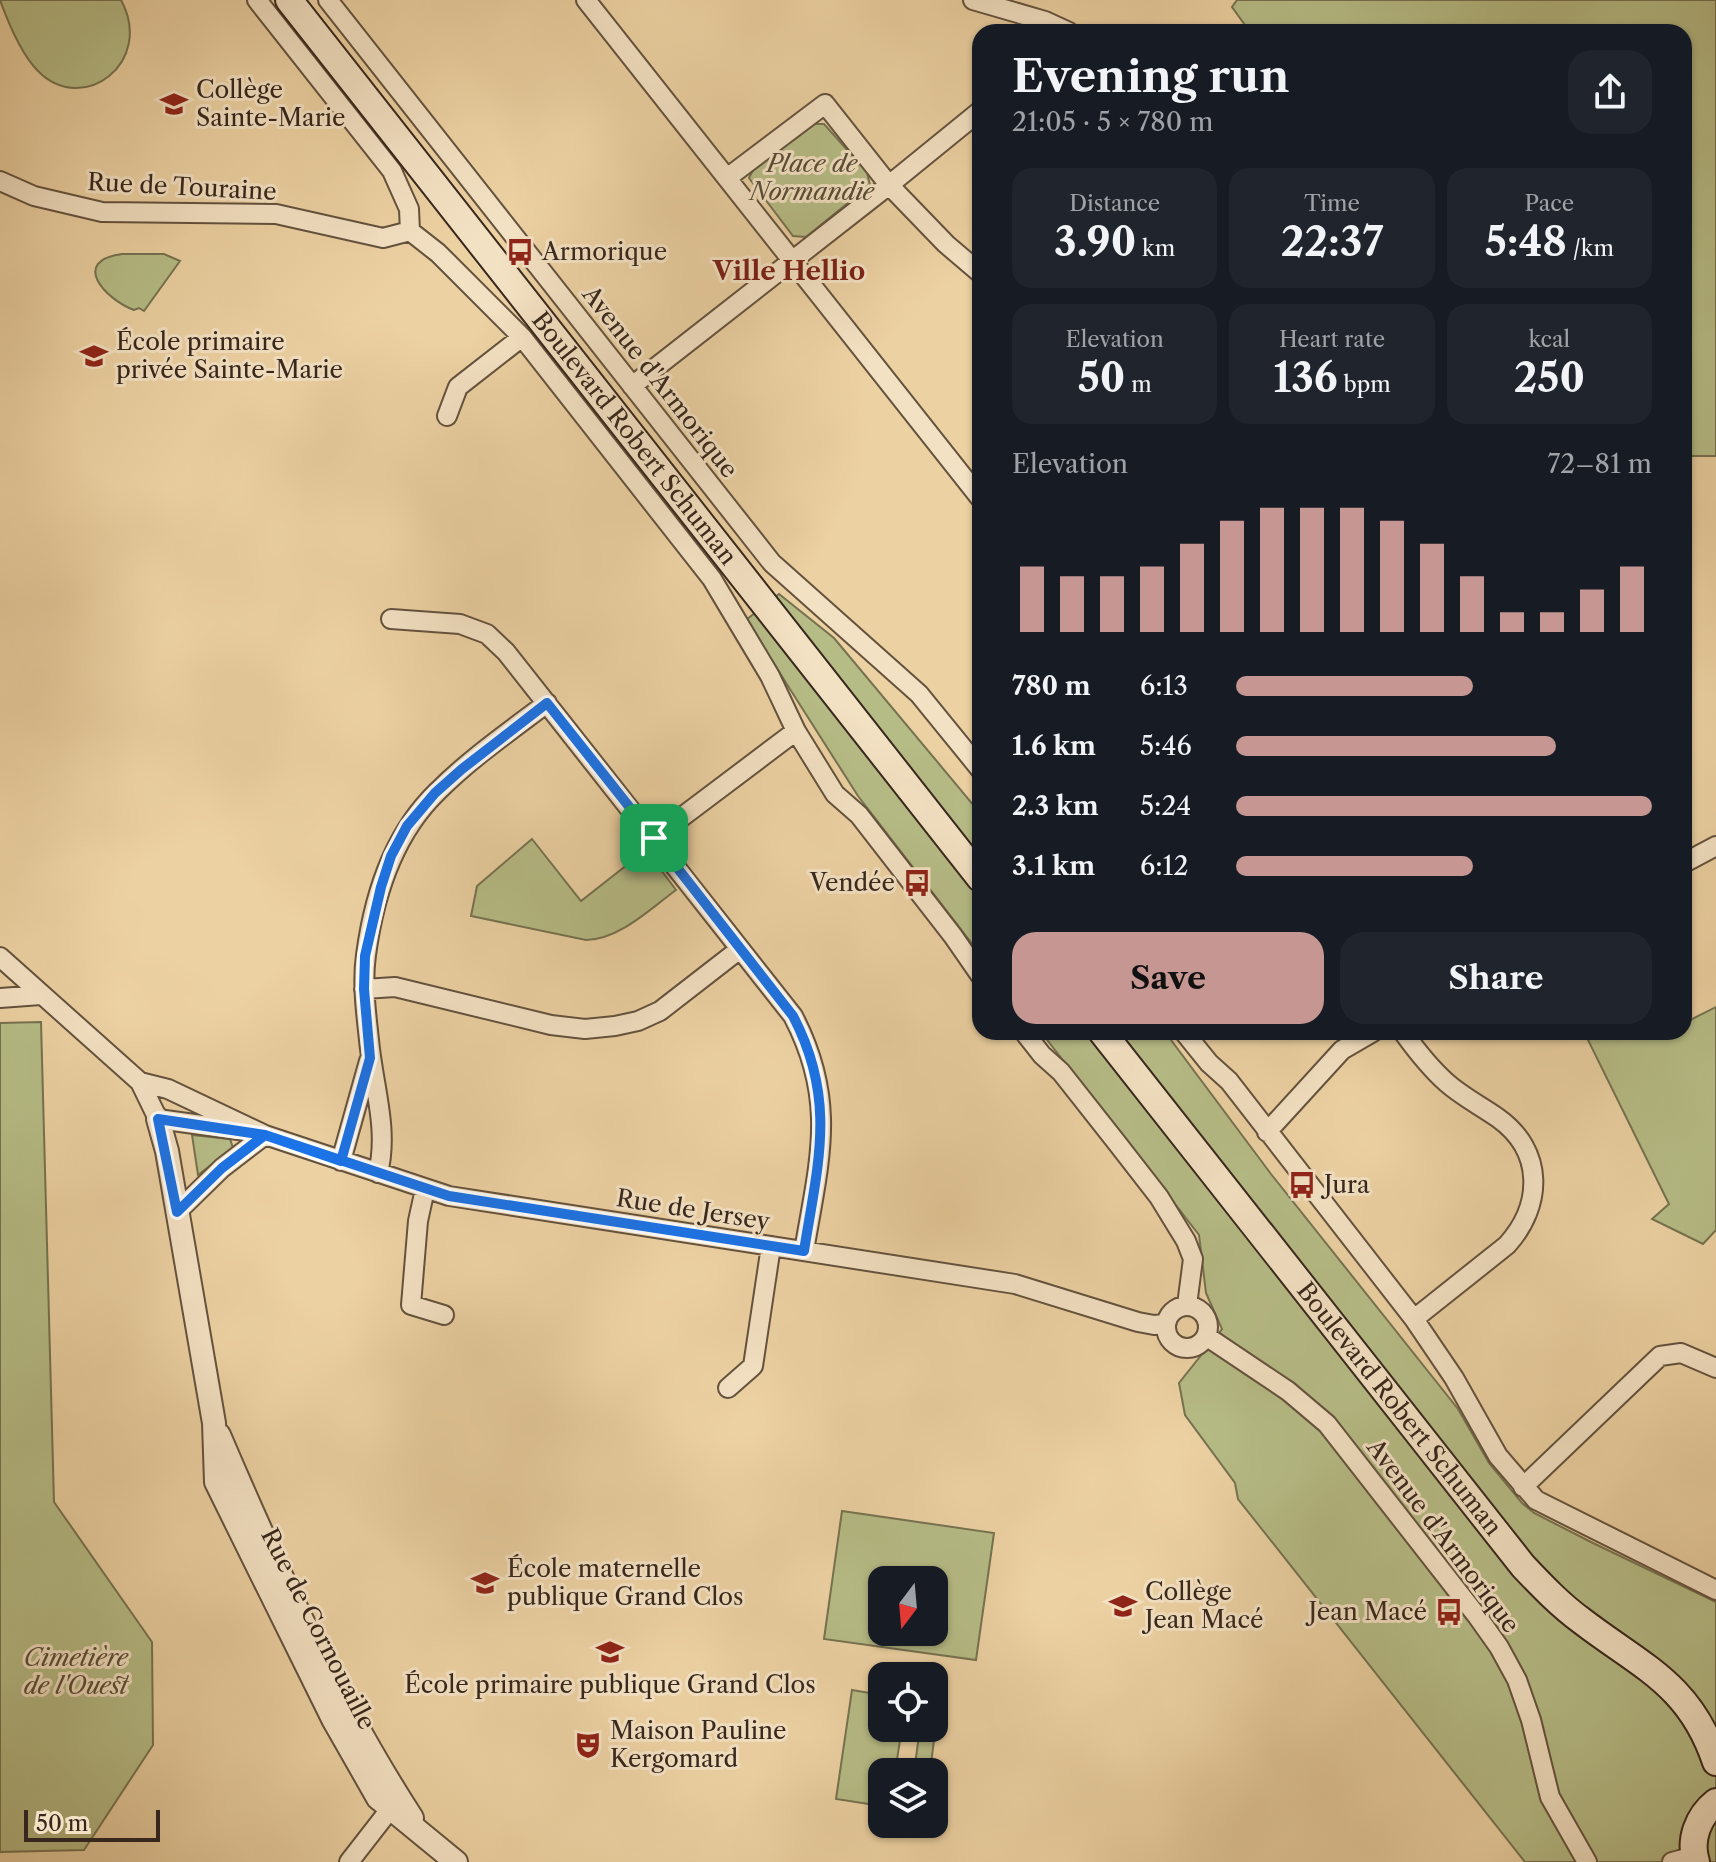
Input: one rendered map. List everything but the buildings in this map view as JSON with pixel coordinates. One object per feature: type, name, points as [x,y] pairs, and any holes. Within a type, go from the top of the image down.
[{"type":"main road","name":"Boulevard Robert Schuman","points":[[289,0],[972,868]]},
{"type":"main road","name":"Boulevard Robert Schuman","points":[[1108,1040],[1523,1566],[1583,1622],[1658,1674],[1680,1696],[1700,1723],[1716,1762]]},
{"type":"main road","points":[[1688,1860],[1700,1820],[1716,1802]]},
{"type":"street","points":[[257,0],[392,171],[409,209],[410,231],[438,253],[522,337],[712,579],[770,676],[796,731],[835,794],[859,815],[972,963]]},
{"type":"street","name":"Avenue d'Armorique","points":[[328,0],[772,563],[919,694],[972,759]]},
{"type":"street","points":[[586,0],[972,488]]},
{"type":"street","points":[[973,0],[1037,24]]},
{"type":"street","points":[[727,178],[825,104],[889,185],[972,266]]},
{"type":"street","points":[[632,386],[972,118]]},
{"type":"street","name":"Rue de Touraine","points":[[0,181],[34,196],[102,212],[248,212],[276,214],[383,238],[410,231]]},
{"type":"street","points":[[447,416],[458,387],[522,337]]},
{"type":"street","points":[[391,619],[460,624],[487,634],[506,652],[793,1016],[815,1066],[821,1096],[822,1131],[804,1251]]},
{"type":"street","points":[[378,1173],[382,1155],[379,1100],[370,1058],[364,989],[365,956],[391,856],[407,826],[435,793],[547,703]]},
{"type":"street","points":[[654,838],[796,731]]},
{"type":"street","points":[[1692,859],[1716,846]]},
{"type":"street","points":[[364,989],[395,987],[551,1025],[585,1029],[615,1026],[638,1021],[660,1011],[740,949]]},
{"type":"street","name":"Rue de Jersey","points":[[0,957],[140,1082],[158,1119],[265,1135]]},
{"type":"street","points":[[0,998],[41,995]]},
{"type":"street","points":[[1030,1040],[1061,1072],[1108,1131],[1159,1197],[1186,1241],[1193,1259],[1187,1305]]},
{"type":"street","points":[[1190,1040],[1229,1081],[1414,1319],[1454,1378],[1498,1456],[1523,1487],[1536,1500],[1716,1590]]},
{"type":"street","points":[[1267,1132],[1342,1050],[1359,1040]]},
{"type":"street","points":[[1410,1040],[1448,1084],[1513,1132],[1525,1146],[1533,1171],[1533,1194],[1528,1215],[1519,1231],[1507,1245],[1414,1319]]},
{"type":"street","points":[[341,1161],[370,1058]]},
{"type":"street","name":"Rue de Jersey","points":[[140,1082],[168,1089],[265,1135],[449,1196],[1015,1284],[1138,1322],[1165,1324]]},
{"type":"street","name":"Rue de Cornouaille","points":[[158,1119],[214,1423],[216,1482],[333,1719],[378,1798],[456,1862]]},
{"type":"street","points":[[177,1212],[222,1168],[265,1135]]},
{"type":"street","points":[[425,1189],[418,1221],[411,1305],[444,1315]]},
{"type":"street","points":[[728,1388],[753,1366],[771,1246]]},
{"type":"street","points":[[1187,1305],[1206,1316],[1208,1322],[1206,1336],[1197,1346],[1184,1348],[1172,1343],[1165,1324],[1171,1313],[1187,1305]]},
{"type":"street","name":"Avenue d'Armorique","points":[[1206,1336],[1288,1391],[1327,1424],[1477,1616],[1517,1680],[1531,1720],[1550,1797],[1587,1862]]},
{"type":"street","points":[[1523,1487],[1660,1356],[1681,1353],[1716,1368]]},
{"type":"street","name":"Rue de Cornouaille","points":[[214,1423],[275,1564],[349,1711],[423,1836]]},
{"type":"street","points":[[349,1862],[391,1808]]},
{"type":"green space","points":[[0,0],[121,0],[129,23],[129,44],[122,62],[109,76],[93,85],[75,88],[56,84],[38,71],[26,56]]},
{"type":"green space","points":[[1237,0],[1716,0],[1716,456],[1692,456],[1692,24],[1244,24],[1232,7]]},
{"type":"green space","name":"Place de Normandie","points":[[815,124],[824,124],[867,172],[870,185],[806,237],[793,236],[749,178],[755,166]]},
{"type":"green space","points":[[122,254],[164,254],[180,261],[144,311],[123,305],[98,280],[95,272],[98,264],[106,258]]},
{"type":"green space","points":[[779,594],[834,638],[972,803],[972,944],[858,796],[746,620]]},
{"type":"green space","points":[[532,839],[581,901],[646,850],[676,890],[623,929],[586,940],[471,916],[477,886]]},
{"type":"green space","points":[[1716,1007],[1716,1230],[1703,1244],[1652,1219],[1669,1204],[1588,1040],[1692,1040],[1692,1019]]},
{"type":"green space","name":"Cimetière de l'Ouest","points":[[41,1022],[54,1502],[152,1642],[153,1745],[84,1850],[0,1852],[0,1023]]},
{"type":"green space","points":[[1047,1040],[1171,1040],[1271,1174],[1458,1409],[1489,1463],[1522,1503],[1534,1513],[1716,1602],[1716,1862],[1525,1862],[1238,1499],[1235,1483],[1185,1415],[1179,1383],[1222,1329],[1206,1293],[1199,1235]]},
{"type":"green space","points":[[192,1135],[230,1139],[233,1148],[198,1175]]},
{"type":"green space","points":[[842,1511],[994,1533],[976,1660],[875,1646],[948,1646],[948,1566],[868,1566],[868,1645],[824,1639]]},
{"type":"green space","points":[[852,1690],[868,1693],[868,1742],[900,1742],[897,1758],[868,1758],[868,1804],[836,1799]]},
{"type":"green space","points":[[918,1742],[934,1742],[932,1758],[916,1758]]},
{"type":"place","name":"Collège Sainte-Marie","points":[[174,104]]},
{"type":"place","name":"Armorique","points":[[520,252]]},
{"type":"place","name":"École primaire privée Sainte-Marie","points":[[94,356]]},
{"type":"place","name":"Vendée","points":[[917,883]]},
{"type":"place","name":"Jura","points":[[1302,1185]]},
{"type":"place","name":"École maternelle publique Grand Clos","points":[[485,1583]]},
{"type":"place","name":"Collège Jean Macé","points":[[1123,1606]]},
{"type":"place","name":"Jean Macé","points":[[1449,1612]]},
{"type":"place","name":"École primaire publique Grand Clos","points":[[610,1652]]},
{"type":"place","name":"Maison Pauline Kergomard","points":[[588,1745]]},
{"type":"district","name":"Ville Hellio","points":[[789,271]]},
{"type":"route","points":[[654,838],[547,703],[462,769],[435,793],[407,826],[391,856],[381,887],[365,956],[364,989],[370,1058],[341,1161],[265,1135],[222,1168],[177,1212],[167,1151],[158,1119],[265,1135],[341,1161],[449,1196],[804,1251],[822,1131],[821,1096],[806,1041],[793,1016],[654,838]]}]
